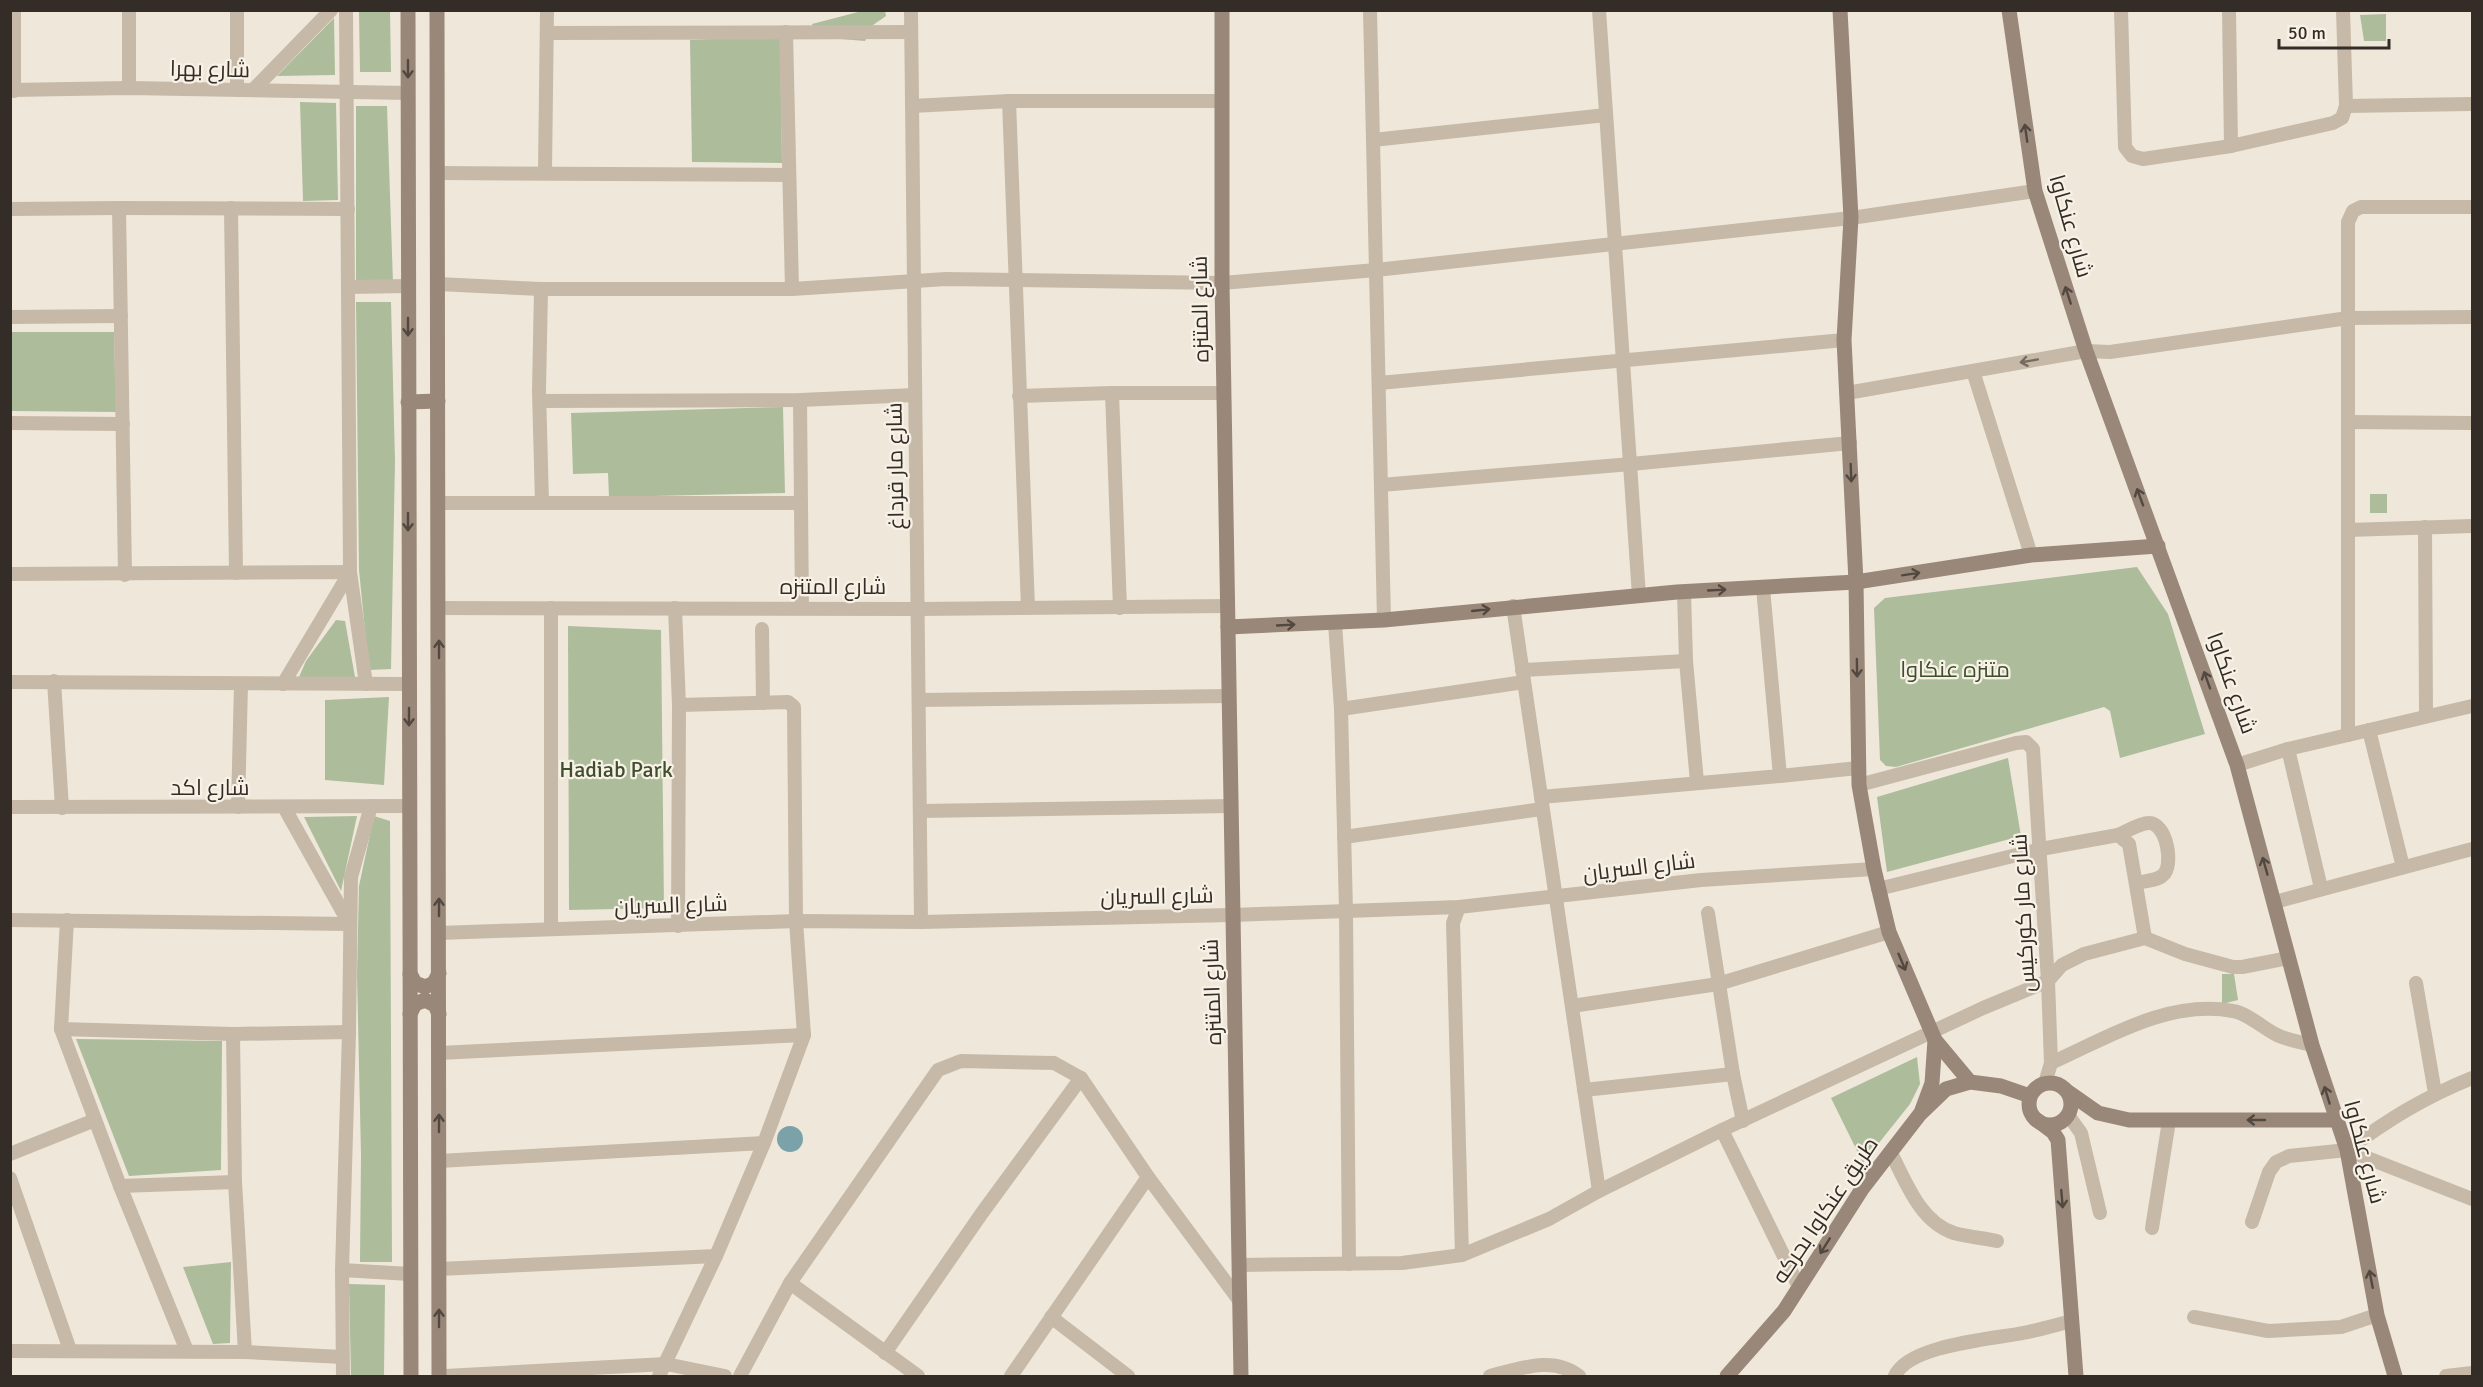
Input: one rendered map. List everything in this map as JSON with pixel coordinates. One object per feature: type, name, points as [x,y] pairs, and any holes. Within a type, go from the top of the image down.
[{"type":"street","points":[[12,90],[14,10]]},
{"type":"street","points":[[129,10],[129,88]]},
{"type":"street","points":[[237,10],[237,90]]},
{"type":"street","points":[[253,90],[331,10]]},
{"type":"street","points":[[346,10],[350,573],[366,684]]},
{"type":"street","points":[[408,10],[411,1377]]},
{"type":"street","points":[[437,10],[439,1377]]},
{"type":"street","points":[[544,172],[547,10]]},
{"type":"street","name":"شارع مار قرداغ","points":[[911,10],[921,922]]},
{"type":"street","name":"شارع المتنزه","points":[[1222,10],[1222,283],[1241,1377]]},
{"type":"street","points":[[1370,10],[1384,620]]},
{"type":"street","points":[[1599,10],[1639,596]]},
{"type":"street","points":[[1840,10],[1851,218],[1844,340],[1856,582],[1859,785],[1878,889],[1889,932],[1933,1036],[1970,1082],[2001,1086],[2030,1096]]},
{"type":"street","name":"شارع عنكاوا","points":[[2009,10],[2035,191],[2086,351],[2237,765],[2312,1045],[2335,1120],[2347,1150],[2378,1315],[2395,1377]]},
{"type":"street","points":[[2121,10],[2125,147],[2132,156],[2143,159],[2231,146],[2334,123],[2342,118],[2346,105],[2343,10]]},
{"type":"street","points":[[2229,10],[2231,146]]},
{"type":"street","points":[[786,32],[792,289]]},
{"type":"street","points":[[548,33],[911,32]]},
{"type":"street","name":"شارع بهرا","points":[[12,90],[129,88],[347,90],[408,93]]},
{"type":"street","points":[[912,106],[1009,101],[1222,100]]},
{"type":"street","points":[[1009,101],[1028,608]]},
{"type":"street","points":[[2346,105],[2472,105]]},
{"type":"street","points":[[1373,140],[1606,115]]},
{"type":"street","points":[[438,173],[789,175]]},
{"type":"street","points":[[438,284],[541,289],[792,289],[946,279],[1222,283],[1376,270],[1851,218],[2035,191]]},
{"type":"street","points":[[10,209],[119,207],[348,209]]},
{"type":"street","points":[[119,207],[125,575]]},
{"type":"street","points":[[2348,735],[2348,222],[2353,211],[2361,207],[2472,207]]},
{"type":"street","points":[[231,208],[236,573]]},
{"type":"street","points":[[349,287],[408,286]]},
{"type":"street","points":[[541,289],[542,503]]},
{"type":"street","points":[[10,317],[121,316]]},
{"type":"street","points":[[1847,393],[2086,351],[2110,352],[2348,318],[2472,317]]},
{"type":"street","points":[[1379,383],[1844,340]]},
{"type":"street","points":[[1973,371],[2031,555]]},
{"type":"street","points":[[1112,393],[1120,608]]},
{"type":"street","points":[[1019,396],[1224,393]]},
{"type":"street","points":[[540,401],[800,400],[915,395]]},
{"type":"street","points":[[800,400],[802,608]]},
{"type":"street","points":[[408,402],[438,401]]},
{"type":"street","points":[[2348,422],[2472,423]]},
{"type":"street","points":[[10,423],[123,424]]},
{"type":"street","points":[[1381,484],[1631,465],[1850,443]]},
{"type":"street","points":[[438,503],[801,503]]},
{"type":"street","points":[[2348,530],[2472,526]]},
{"type":"street","points":[[2425,527],[2426,716]]},
{"type":"street","points":[[1228,627],[1384,620],[1513,606],[1684,592],[1856,582],[2031,555],[2158,546]]},
{"type":"street","points":[[10,574],[350,573]]},
{"type":"street","points":[[283,684],[350,573]]},
{"type":"street","points":[[1763,588],[1780,776]]},
{"type":"street","points":[[1684,592],[1686,661],[1697,782]]},
{"type":"street","name":"شارع المتنزه","points":[[438,608],[918,609],[1228,606]]},
{"type":"street","points":[[1513,606],[1599,1191]]},
{"type":"street","points":[[551,608],[551,929]]},
{"type":"street","points":[[675,608],[679,705],[678,926]]},
{"type":"street","points":[[1335,622],[1341,709],[1346,911],[1348,1264]]},
{"type":"street","points":[[762,629],[763,703]]},
{"type":"street","points":[[1341,709],[1523,676],[1686,661]]},
{"type":"street","points":[[54,681],[62,808]]},
{"type":"street","points":[[10,682],[409,684]]},
{"type":"street","points":[[238,807],[241,684]]},
{"type":"street","points":[[919,700],[1229,696]]},
{"type":"street","points":[[659,1377],[716,1256],[764,1143],[804,1035],[796,921],[794,707],[788,702],[679,705]]},
{"type":"street","points":[[2237,765],[2288,748],[2472,706]]},
{"type":"street","points":[[2369,730],[2403,867]]},
{"type":"street","name":"شارع مار كوركيس","points":[[1859,785],[2026,742],[2033,749],[2048,981],[2050,1063],[2045,1083]]},
{"type":"street","points":[[2288,748],[2321,888]]},
{"type":"street","points":[[1344,837],[1542,803],[1697,782],[1858,768]]},
{"type":"street","points":[[343,1377],[342,1270],[351,877],[371,806]]},
{"type":"street","name":"شارع اكد","points":[[10,807],[409,806]]},
{"type":"street","points":[[920,811],[1231,806]]},
{"type":"street","points":[[284,807],[350,924]]},
{"type":"street","points":[[1878,889],[2041,849],[2118,835],[2148,823],[2156,824],[2161,828],[2164,836],[2168,864],[2166,872],[2160,878],[2136,883]]},
{"type":"street","points":[[2118,835],[2129,844],[2145,938]]},
{"type":"street","points":[[2275,902],[2472,849]]},
{"type":"street","name":"شارع السريان","points":[[439,933],[796,921],[921,922],[1458,908],[1701,880],[1874,869]]},
{"type":"street","points":[[1458,908],[1453,923],[1462,1255]]},
{"type":"street","points":[[1708,913],[1733,1074],[1743,1121]]},
{"type":"street","points":[[10,920],[350,924]]},
{"type":"street","points":[[67,920],[61,1029],[120,1186],[187,1351]]},
{"type":"street","points":[[1572,1006],[1718,984],[1889,932]]},
{"type":"street","points":[[1239,1264],[1402,1263],[1462,1255],[1549,1219],[1599,1191],[1722,1130],[1933,1036],[2048,981],[2062,965],[2084,954],[2145,938],[2185,954],[2233,967],[2289,958]]},
{"type":"street","points":[[410,974],[415,983],[425,987],[434,983],[439,973]]},
{"type":"street","points":[[2416,983],[2434,1093]]},
{"type":"street","points":[[410,1014],[415,1004],[425,1000],[435,1005],[439,1014]]},
{"type":"street","points":[[2050,1063],[2147,1020],[2175,1011],[2234,1011],[2279,1036],[2312,1045]]},
{"type":"street","points":[[61,1029],[233,1034],[349,1032]]},
{"type":"street","points":[[233,1034],[235,1182],[244,1352]]},
{"type":"street","points":[[439,1053],[804,1035]]},
{"type":"street","points":[[1920,1114],[1932,1083],[1933,1036]]},
{"type":"street","points":[[740,1377],[790,1283],[938,1070],[961,1061],[1054,1063],[1082,1078],[1148,1177],[1239,1300]]},
{"type":"street","points":[[1584,1090],[1733,1074]]},
{"type":"street","points":[[885,1353],[982,1213],[1082,1078]]},
{"type":"street","points":[[2347,1150],[2392,1117],[2434,1093],[2472,1078]]},
{"type":"street","name":"طريق عنكاوا بحركه","points":[[1726,1377],[1784,1311],[1862,1189],[1920,1114],[1946,1089],[1970,1082]]},
{"type":"street","points":[[2076,1377],[2058,1140],[2037,1120],[2030,1109],[2030,1096],[2034,1090],[2045,1083],[2058,1084],[2097,1113],[2112,1118],[2169,1121],[2335,1120]]},
{"type":"street","points":[[2037,1120],[2043,1124],[2056,1124],[2068,1115],[2072,1103],[2068,1092]]},
{"type":"street","points":[[2068,1115],[2083,1139],[2100,1213]]},
{"type":"street","points":[[10,1154],[95,1120]]},
{"type":"street","points":[[2152,1228],[2169,1121]]},
{"type":"street","points":[[1722,1130],[1799,1287]]},
{"type":"street","points":[[439,1161],[764,1143]]},
{"type":"street","points":[[2252,1222],[2269,1172],[2277,1162],[2289,1156],[2347,1150],[2472,1199]]},
{"type":"street","points":[[1891,1153],[1912,1193],[1928,1217],[1953,1232],[1997,1241]]},
{"type":"street","points":[[1011,1377],[1148,1177]]},
{"type":"street","points":[[10,1178],[70,1350]]},
{"type":"street","points":[[120,1186],[235,1182]]},
{"type":"street","points":[[439,1269],[716,1256]]},
{"type":"street","points":[[342,1270],[410,1274]]},
{"type":"street","points":[[790,1283],[918,1377]]},
{"type":"street","points":[[2194,1317],[2268,1331],[2341,1327],[2378,1315]]},
{"type":"street","points":[[1051,1317],[1128,1377]]},
{"type":"street","points":[[1895,1377],[1907,1364],[1945,1346],[2023,1333],[2072,1321]]},
{"type":"street","points":[[10,1351],[244,1352],[342,1357]]},
{"type":"street","points":[[445,1377],[542,1374],[666,1364],[725,1377]]},
{"type":"street","points":[[1490,1377],[1543,1364],[1560,1366],[1579,1377]]},
{"type":"street","points":[[2446,1377],[2472,1373]]},
{"type":"green space","points":[[359,11],[390,11],[391,72],[360,72]]},
{"type":"green space","points":[[862,11],[885,11],[886,16],[873,25],[865,41],[816,37],[812,24]]},
{"type":"green space","points":[[2386,14],[2386,41],[2364,41],[2360,15]]},
{"type":"green space","points":[[334,18],[335,75],[277,76]]},
{"type":"green space","points":[[780,36],[782,163],[692,162],[690,40]]},
{"type":"green space","points":[[300,102],[336,103],[338,200],[303,201]]},
{"type":"green space","points":[[356,106],[387,106],[393,283],[356,282]]},
{"type":"green space","points":[[356,302],[391,302],[395,461],[391,669],[369,670],[359,570]]},
{"type":"green space","points":[[11,332],[114,332],[116,412],[11,411]]},
{"type":"green space","points":[[783,407],[785,493],[609,497],[608,473],[573,474],[571,413]]},
{"type":"green space","points":[[2370,494],[2387,494],[2387,513],[2370,513]]},
{"type":"green space","name":"متنزه عنكاوا","points":[[2137,567],[2168,614],[2205,734],[2120,758],[2110,711],[2104,707],[1896,767],[1886,766],[1880,760],[1874,608],[1885,598]]},
{"type":"green space","points":[[336,620],[345,621],[355,677],[299,677],[306,661]]},
{"type":"green space","name":"Hadiab Park","points":[[568,626],[661,630],[664,908],[569,910]]},
{"type":"green space","points":[[389,697],[384,785],[325,780],[325,700]]},
{"type":"green space","points":[[2008,758],[2021,836],[1887,872],[1877,797]]},
{"type":"green space","points":[[357,816],[341,891],[304,817]]},
{"type":"green space","points":[[374,816],[390,821],[392,1262],[360,1262],[361,1155],[357,975],[359,886]]},
{"type":"green space","points":[[2222,974],[2234,974],[2238,1000],[2222,1004]]},
{"type":"green space","points":[[76,1039],[222,1041],[221,1170],[129,1176]]},
{"type":"green space","points":[[1917,1057],[1920,1084],[1910,1104],[1863,1163],[1831,1098]]},
{"type":"green space","points":[[231,1262],[230,1343],[213,1344],[183,1267]]},
{"type":"green space","points":[[349,1284],[385,1285],[384,1376],[351,1376]]},
{"type":"water","points":[[790,1126],[799,1130],[803,1139],[799,1148],[790,1152],[781,1148],[777,1139],[781,1130]]}]
